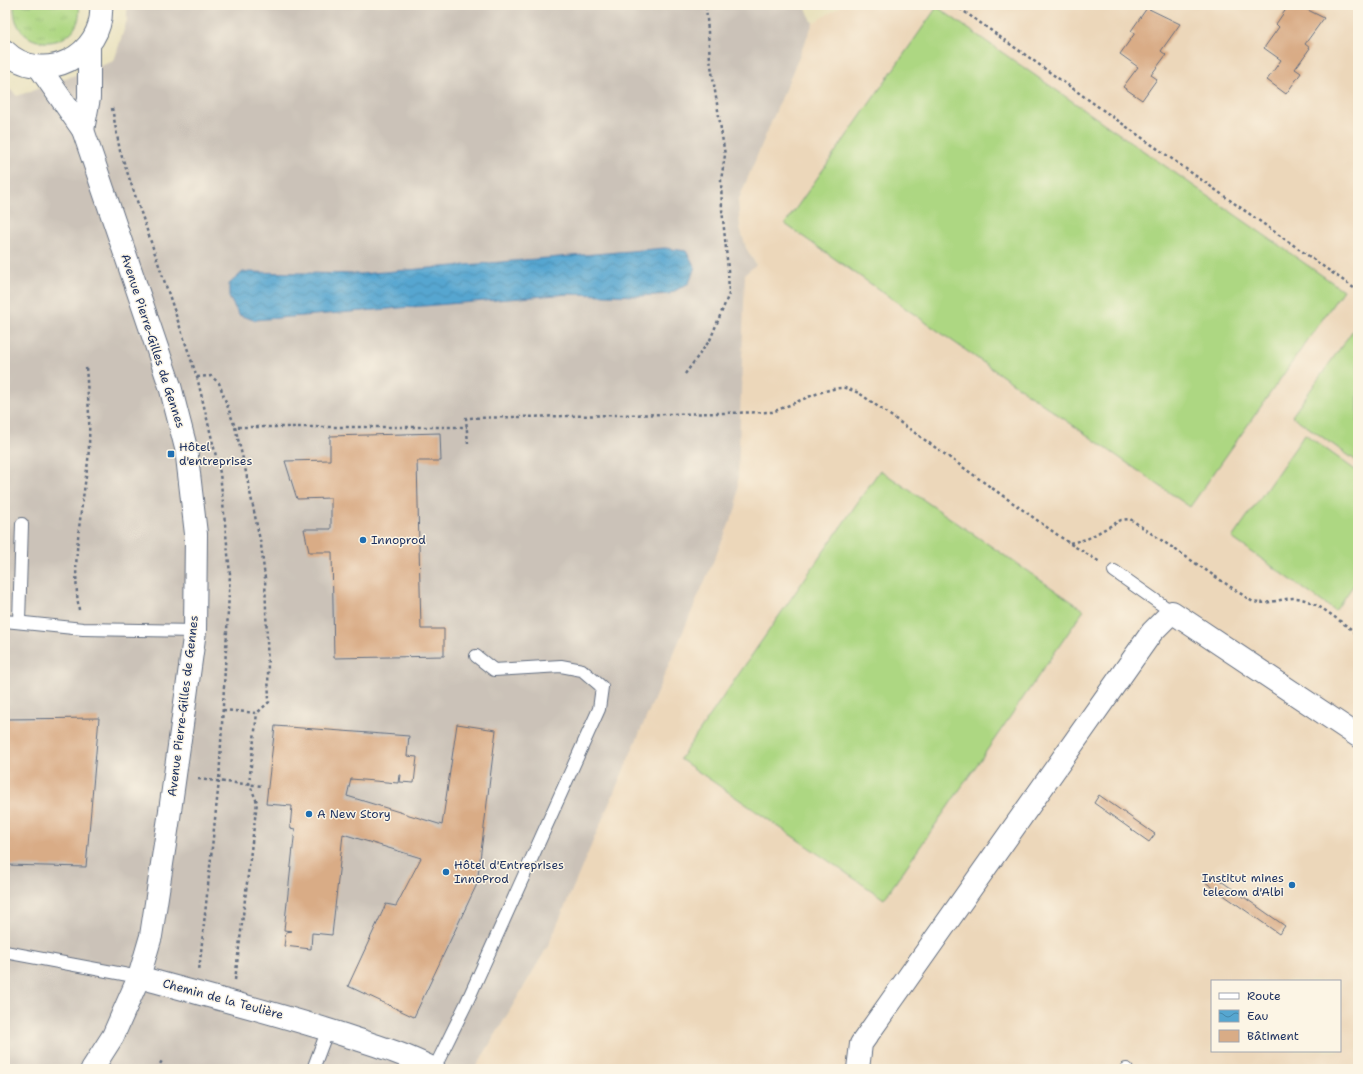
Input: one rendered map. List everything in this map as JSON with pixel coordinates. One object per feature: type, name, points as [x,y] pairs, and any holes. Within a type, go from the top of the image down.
[{"type":"street","points":[[5,51],[10,56],[24,64],[39,67],[58,66],[69,61],[89,46],[96,34],[100,21],[101,5]]},
{"type":"street","name":"Avenue Pierre-Gilles de Gennes","points":[[83,130],[89,98],[89,46]]},
{"type":"street","name":"Avenue Pierre-Gilles de Gennes","points":[[39,67],[83,130],[170,386],[186,448],[196,534],[195,630],[151,936],[139,977],[113,1036],[92,1069]]},
{"type":"street","points":[[858,1069],[861,1044],[1152,632],[1172,612],[1358,736]]},
{"type":"street","name":"Chemin de la Teulière","points":[[139,977],[262,1009],[328,1029],[408,1056],[434,1069]]},
{"type":"lane","points":[[19,621],[22,524]]},
{"type":"lane","points":[[1114,571],[1172,612]]},
{"type":"lane","points":[[5,620],[83,629],[195,630]]},
{"type":"lane","points":[[434,1069],[466,1004],[599,709],[602,687],[582,670],[561,666],[494,670],[476,656]]},
{"type":"lane","name":"Chemin de la Teulière","points":[[5,952],[139,977]]},
{"type":"lane","points":[[314,1069],[328,1029]]},
{"type":"path","points":[[685,374],[710,340],[729,294],[721,195],[721,180],[725,155],[710,59],[706,5]]},
{"type":"path","points":[[954,5],[1358,291]]},
{"type":"path","points":[[83,629],[77,594],[76,548],[88,459],[89,408],[86,366]]},
{"type":"path","points":[[197,377],[211,376],[219,383],[235,427],[261,546],[264,578],[269,702],[256,713],[248,783],[256,802],[234,988]]},
{"type":"path","points":[[468,444],[466,418],[772,412],[796,404],[824,391],[842,387],[859,393],[1069,543],[1114,571]]},
{"type":"path","points":[[235,427],[467,427]]},
{"type":"path","points":[[218,464],[244,463]]},
{"type":"path","points":[[1069,543],[1087,539],[1121,520],[1130,519],[1253,602],[1264,604],[1294,598],[1308,600],[1358,634]]},
{"type":"path","points":[[222,710],[256,713]]},
{"type":"path","points":[[175,777],[248,783],[263,786]]},
{"type":"path","points":[[157,1069],[163,1059]]},
{"type":"shaded area","points":[[127,5],[639,5],[643,14],[686,5],[804,5],[813,23],[738,201],[740,228],[746,248],[756,265],[745,274],[737,506],[548,946],[475,1069],[5,1069],[5,85],[17,96],[114,61],[127,20]]},
{"type":"shaded area","points":[[843,5],[1358,5],[1358,1069],[479,1069],[476,1067],[548,946],[745,274],[756,264],[746,248],[740,228],[738,201],[813,23]]},
{"type":"green space","points":[[14,5],[79,5],[78,20],[72,32],[61,39],[48,42],[36,40],[24,34],[17,22]]},
{"type":"green space","points":[[937,7],[1343,290],[1190,507],[785,224]]},
{"type":"green space","points":[[1358,323],[1358,462],[1292,416]]},
{"type":"green space","points":[[1305,434],[1358,472],[1358,579],[1335,611],[1232,538]]},
{"type":"green space","points":[[880,470],[1084,610],[884,899],[680,759]]},
{"type":"water","points":[[665,248],[686,251],[695,267],[689,283],[669,294],[641,296],[569,294],[254,320],[239,315],[229,297],[229,284],[243,272],[361,274]]},
{"type":"building","points":[[1289,5],[1298,5],[1324,18],[1305,44],[1310,48],[1295,69],[1301,73],[1286,94],[1267,80],[1281,60],[1264,48],[1279,27],[1276,24]]},
{"type":"building","points":[[1147,8],[1180,24],[1161,51],[1166,55],[1151,75],[1157,79],[1142,100],[1123,87],[1138,67],[1120,54],[1135,33],[1131,31]]},
{"type":"building","name":"Innoprod","points":[[440,433],[441,461],[417,461],[421,629],[444,629],[444,656],[334,658],[332,552],[309,552],[304,529],[331,529],[331,498],[297,499],[285,461],[330,460],[330,436]]},
{"type":"building","points":[[99,718],[86,867],[5,865],[5,719]]},
{"type":"building","name":"Hôtel d'Entreprises InnoProd","points":[[457,724],[496,730],[477,884],[414,1017],[348,986],[386,904],[396,906],[421,858],[343,834],[332,935],[312,933],[311,949],[284,946],[286,932],[292,931],[284,930],[295,829],[290,828],[292,806],[266,804],[275,726],[409,736],[407,756],[417,757],[414,783],[400,782],[401,775],[399,775],[398,783],[351,779],[347,796],[442,825]]},
{"type":"building","points":[[1099,795],[1155,834],[1149,842],[1094,803]]},
{"type":"building","points":[[1211,874],[1285,926],[1279,934],[1205,882]]},
{"type":"place","name":"Hôtel d'entreprises","points":[[171,454]]},
{"type":"place","name":"Innoprod","points":[[363,540]]},
{"type":"place","name":"A New Story","points":[[309,814]]},
{"type":"place","name":"Hôtel d'Entreprises InnoProd","points":[[446,872]]},
{"type":"place","name":"Institut mines telecom d'Albi","points":[[1292,885]]}]
